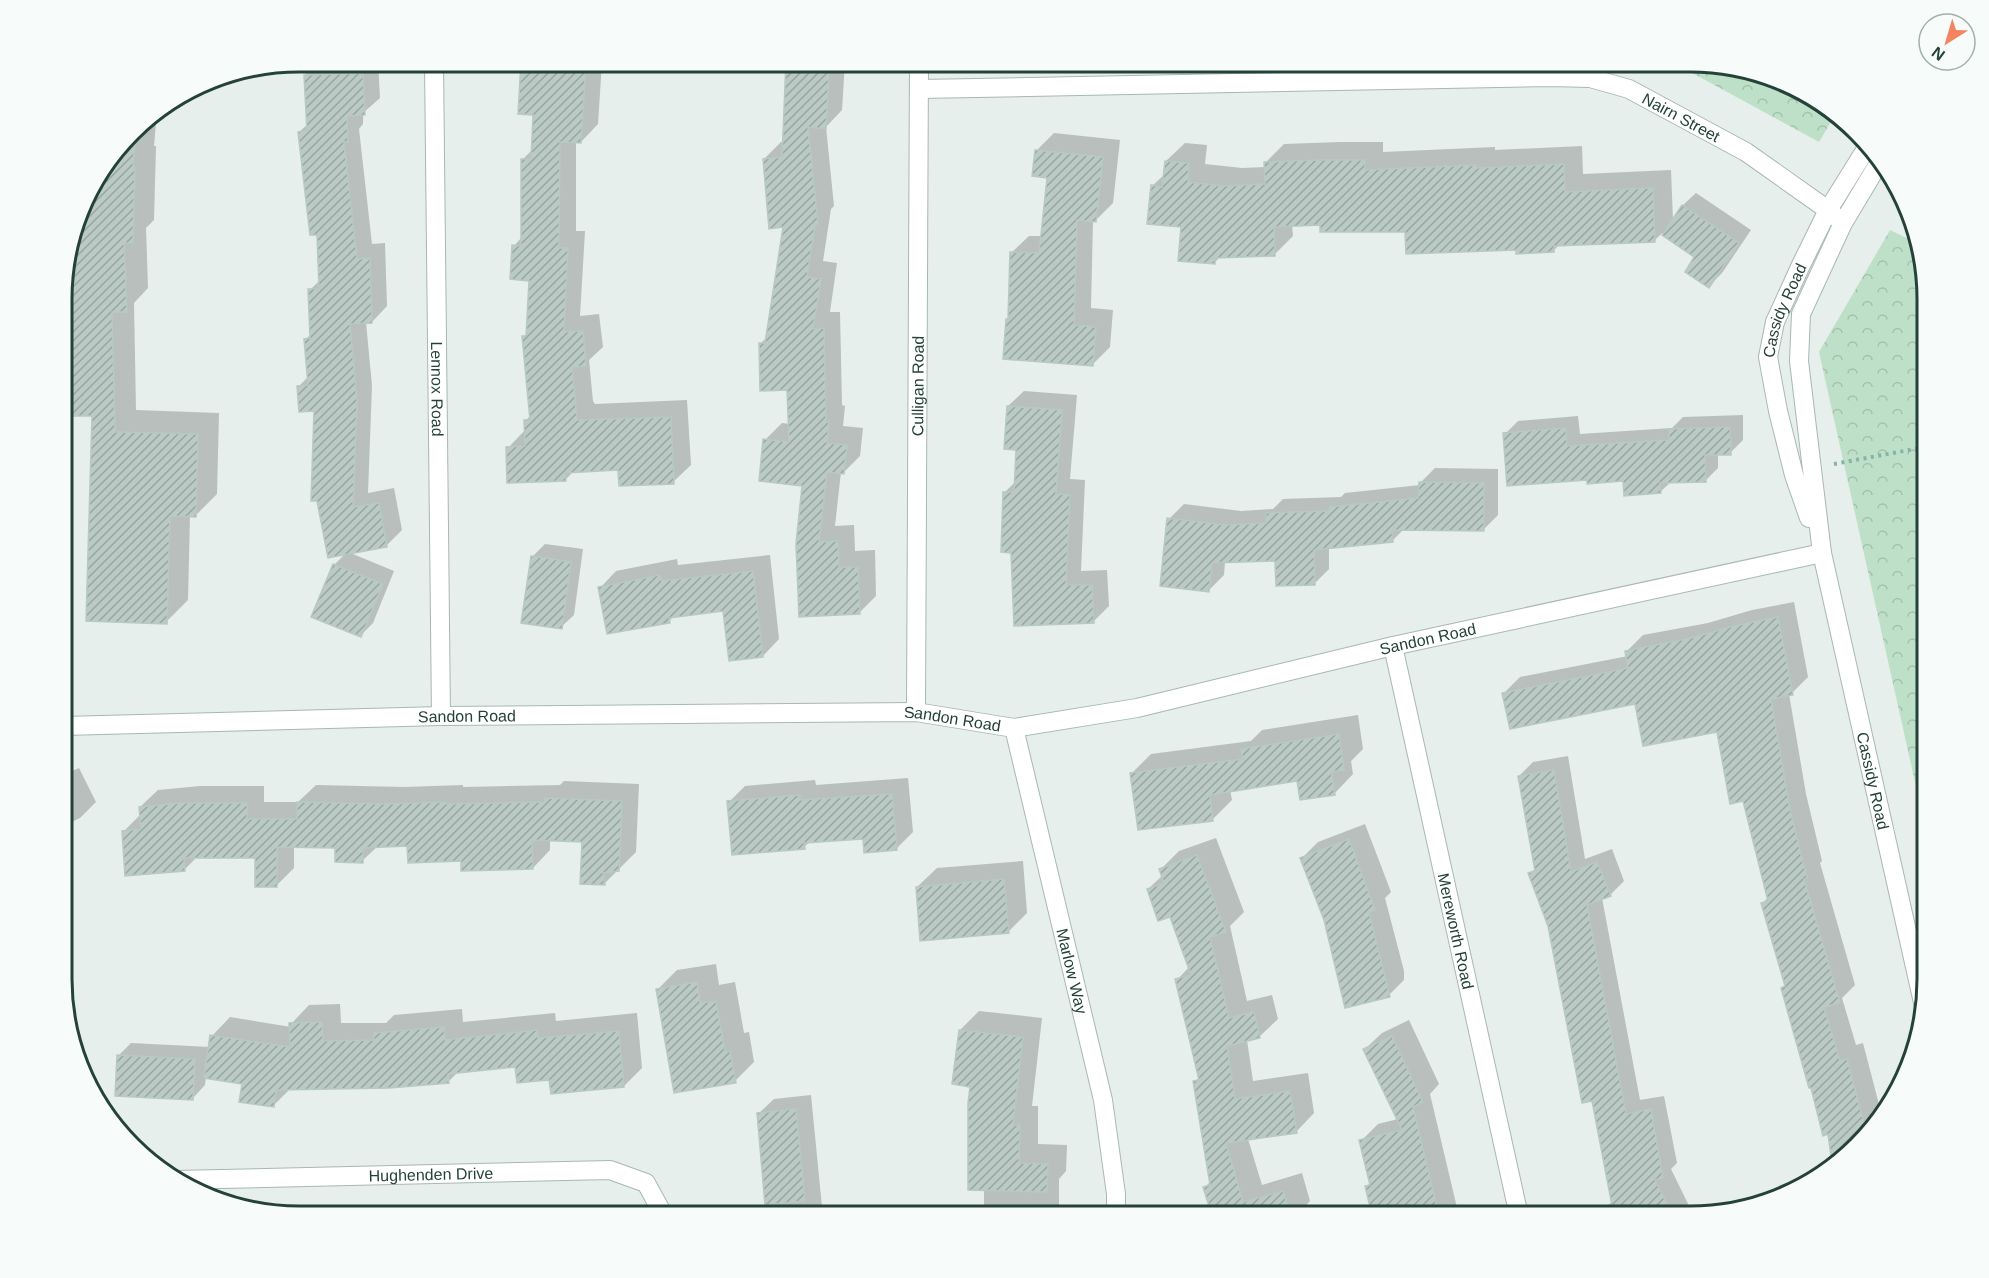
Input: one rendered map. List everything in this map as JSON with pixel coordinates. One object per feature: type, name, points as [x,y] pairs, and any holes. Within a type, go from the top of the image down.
[{"type":"street","name":"Lennox Road","points":[[434,72],[441,716]]},
{"type":"street","name":"Culligan Road","points":[[916,712],[919,72]]},
{"type":"street","name":"Nairn Street","points":[[920,88],[1590,78],[1629,89],[1746,152],[1843,223]]},
{"type":"street","name":"Cassidy Road","points":[[1822,553],[1794,475],[1778,411],[1768,357],[1775,321],[1828,210],[1864,153]]},
{"type":"street","name":"Cassidy Road","points":[[1876,169],[1843,223],[1801,314],[1799,361],[1822,553],[1917,976]]},
{"type":"street","name":"Sandon Road","points":[[72,726],[441,716],[916,712],[1014,728],[1137,708],[1393,646],[1822,553]]},
{"type":"street","name":"Mereworth Road","points":[[1393,646],[1517,1206]]},
{"type":"street","name":"Marlow Way","points":[[1014,728],[1103,1100],[1116,1206]]},
{"type":"street","name":"Hughenden Drive","points":[[192,1180],[610,1170],[646,1182],[659,1206]]},
{"type":"path","points":[[1833,464],[1917,449]]},
{"type":"green space","points":[[1690,72],[1734,76],[1777,89],[1804,102],[1831,121],[1819,142]]},
{"type":"green space","points":[[1890,230],[1909,239],[1917,284],[1917,791],[1819,352]]},
{"type":"building","points":[[520,72],[585,72],[581,143],[560,142],[559,248],[568,248],[564,332],[583,331],[586,366],[572,367],[577,418],[578,420],[671,417],[674,484],[619,486],[618,470],[565,473],[566,481],[507,483],[506,447],[525,446],[524,420],[530,420],[522,336],[526,336],[529,281],[510,279],[512,245],[521,246],[521,159],[531,159],[533,115],[518,114]]},
{"type":"building","points":[[786,72],[829,72],[826,129],[808,127],[818,224],[815,225],[807,277],[821,279],[813,329],[824,328],[826,422],[829,422],[827,443],[847,445],[844,474],[827,472],[819,542],[838,541],[839,567],[858,567],[860,614],[799,617],[796,544],[802,486],[759,481],[763,439],[789,442],[787,390],[760,391],[759,343],[765,343],[783,227],[769,229],[763,159],[782,157]]},
{"type":"building","points":[[363,73],[365,115],[347,116],[348,142],[344,142],[357,259],[370,258],[372,323],[350,324],[357,402],[353,507],[379,503],[387,547],[328,558],[317,501],[311,501],[314,411],[299,412],[297,386],[308,385],[304,339],[310,338],[308,289],[319,289],[317,235],[310,235],[298,132],[307,131],[304,75]]},
{"type":"building","points":[[135,141],[133,243],[124,243],[127,312],[112,312],[115,432],[198,434],[196,517],[170,516],[167,624],[86,621],[92,416],[72,416],[72,284],[76,255],[95,198],[110,173]]},
{"type":"building","points":[[1035,150],[1103,157],[1096,222],[1077,220],[1074,325],[1096,327],[1093,366],[1003,359],[1006,319],[1008,319],[1010,252],[1039,253],[1047,178],[1032,176]]},
{"type":"building","points":[[1365,160],[1365,170],[1564,164],[1565,192],[1653,188],[1655,242],[1554,246],[1554,252],[1516,254],[1516,250],[1406,254],[1405,232],[1320,232],[1320,225],[1274,227],[1275,256],[1215,258],[1215,264],[1178,261],[1181,227],[1147,224],[1151,185],[1162,187],[1165,161],[1189,163],[1188,182],[1222,186],[1265,184],[1264,162]]},
{"type":"building","points":[[1682,205],[1739,243],[1709,288],[1685,272],[1694,257],[1662,235]]},
{"type":"building","points":[[1007,406],[1062,410],[1056,494],[1070,495],[1066,585],[1092,585],[1094,623],[1014,626],[1011,553],[1001,552],[1003,492],[1014,492],[1016,450],[1004,449]]},
{"type":"building","points":[[1730,427],[1731,455],[1705,455],[1706,482],[1660,483],[1661,493],[1624,496],[1623,481],[1587,484],[1587,480],[1507,486],[1503,433],[1566,428],[1567,446],[1669,440],[1669,429]]},
{"type":"building","points":[[1419,482],[1484,483],[1484,531],[1392,530],[1393,542],[1314,550],[1315,585],[1276,586],[1275,561],[1212,563],[1209,592],[1160,586],[1167,518],[1225,525],[1266,523],[1266,513],[1329,511],[1329,507],[1418,498]]},
{"type":"building","points":[[531,556],[571,562],[562,629],[521,623]]},
{"type":"building","points":[[333,564],[383,584],[361,637],[311,617]]},
{"type":"building","points":[[753,571],[763,657],[729,661],[723,611],[669,618],[670,623],[607,634],[598,587],[660,575],[662,581]]},
{"type":"building","points":[[1778,617],[1793,695],[1771,699],[1790,810],[1807,878],[1804,879],[1840,1003],[1824,1007],[1840,1061],[1847,1059],[1864,1125],[1851,1140],[1831,1157],[1828,1134],[1823,1136],[1781,988],[1785,986],[1761,903],[1768,901],[1743,801],[1730,804],[1717,732],[1643,746],[1635,704],[1510,729],[1502,693],[1628,668],[1625,651],[1691,638]]},
{"type":"building","points":[[1339,734],[1344,770],[1331,772],[1335,795],[1300,800],[1297,781],[1210,795],[1213,821],[1138,830],[1130,773],[1243,759],[1241,749]]},
{"type":"building","points":[[1554,770],[1571,872],[1597,862],[1611,896],[1587,905],[1626,1114],[1651,1109],[1663,1178],[1655,1180],[1668,1206],[1612,1206],[1592,1101],[1582,1103],[1548,926],[1528,873],[1535,871],[1518,776]]},
{"type":"building","points":[[892,794],[897,850],[864,853],[863,839],[804,843],[805,849],[732,855],[727,801],[800,795],[800,800]]},
{"type":"building","points":[[545,798],[622,801],[619,871],[603,873],[605,885],[580,884],[582,842],[532,840],[533,869],[461,871],[461,861],[408,863],[407,846],[363,848],[363,863],[335,862],[335,848],[277,847],[277,887],[255,887],[255,858],[184,858],[185,871],[125,876],[122,831],[141,829],[139,807],[181,803],[247,803],[247,819],[297,819],[297,802],[386,804],[446,802],[446,804],[545,802]]},
{"type":"building","points":[[1349,839],[1375,910],[1369,912],[1390,997],[1345,1008],[1324,920],[1300,858]]},
{"type":"building","points":[[1197,855],[1226,932],[1210,937],[1229,1018],[1254,1012],[1260,1038],[1227,1046],[1235,1099],[1290,1091],[1297,1133],[1226,1143],[1243,1202],[1283,1191],[1288,1206],[1209,1206],[1203,1187],[1210,1185],[1193,1081],[1199,1080],[1175,979],[1191,975],[1170,917],[1158,921],[1147,889],[1164,883],[1159,869]]},
{"type":"building","points":[[1004,879],[1009,933],[920,941],[916,887]]},
{"type":"building","points":[[697,982],[700,1003],[716,1001],[725,1052],[730,1051],[736,1083],[674,1093],[656,989]]},
{"type":"building","points":[[322,1022],[323,1041],[374,1040],[374,1033],[444,1027],[445,1040],[537,1030],[538,1038],[619,1031],[624,1087],[551,1094],[549,1080],[517,1083],[515,1067],[448,1074],[449,1083],[389,1088],[276,1090],[274,1107],[239,1102],[242,1084],[204,1078],[210,1035],[290,1047],[289,1023]]},
{"type":"building","points":[[959,1030],[1023,1037],[1013,1125],[1020,1125],[1019,1163],[1048,1164],[1047,1192],[968,1190],[970,1087],[952,1084]]},
{"type":"building","points":[[1392,1036],[1423,1102],[1413,1107],[1437,1206],[1370,1206],[1365,1186],[1370,1185],[1359,1140],[1402,1130],[1363,1049]]},
{"type":"building","points":[[117,1055],[195,1059],[193,1100],[115,1096]]},
{"type":"building","points":[[796,1109],[805,1201],[765,1205],[757,1113]]}]
